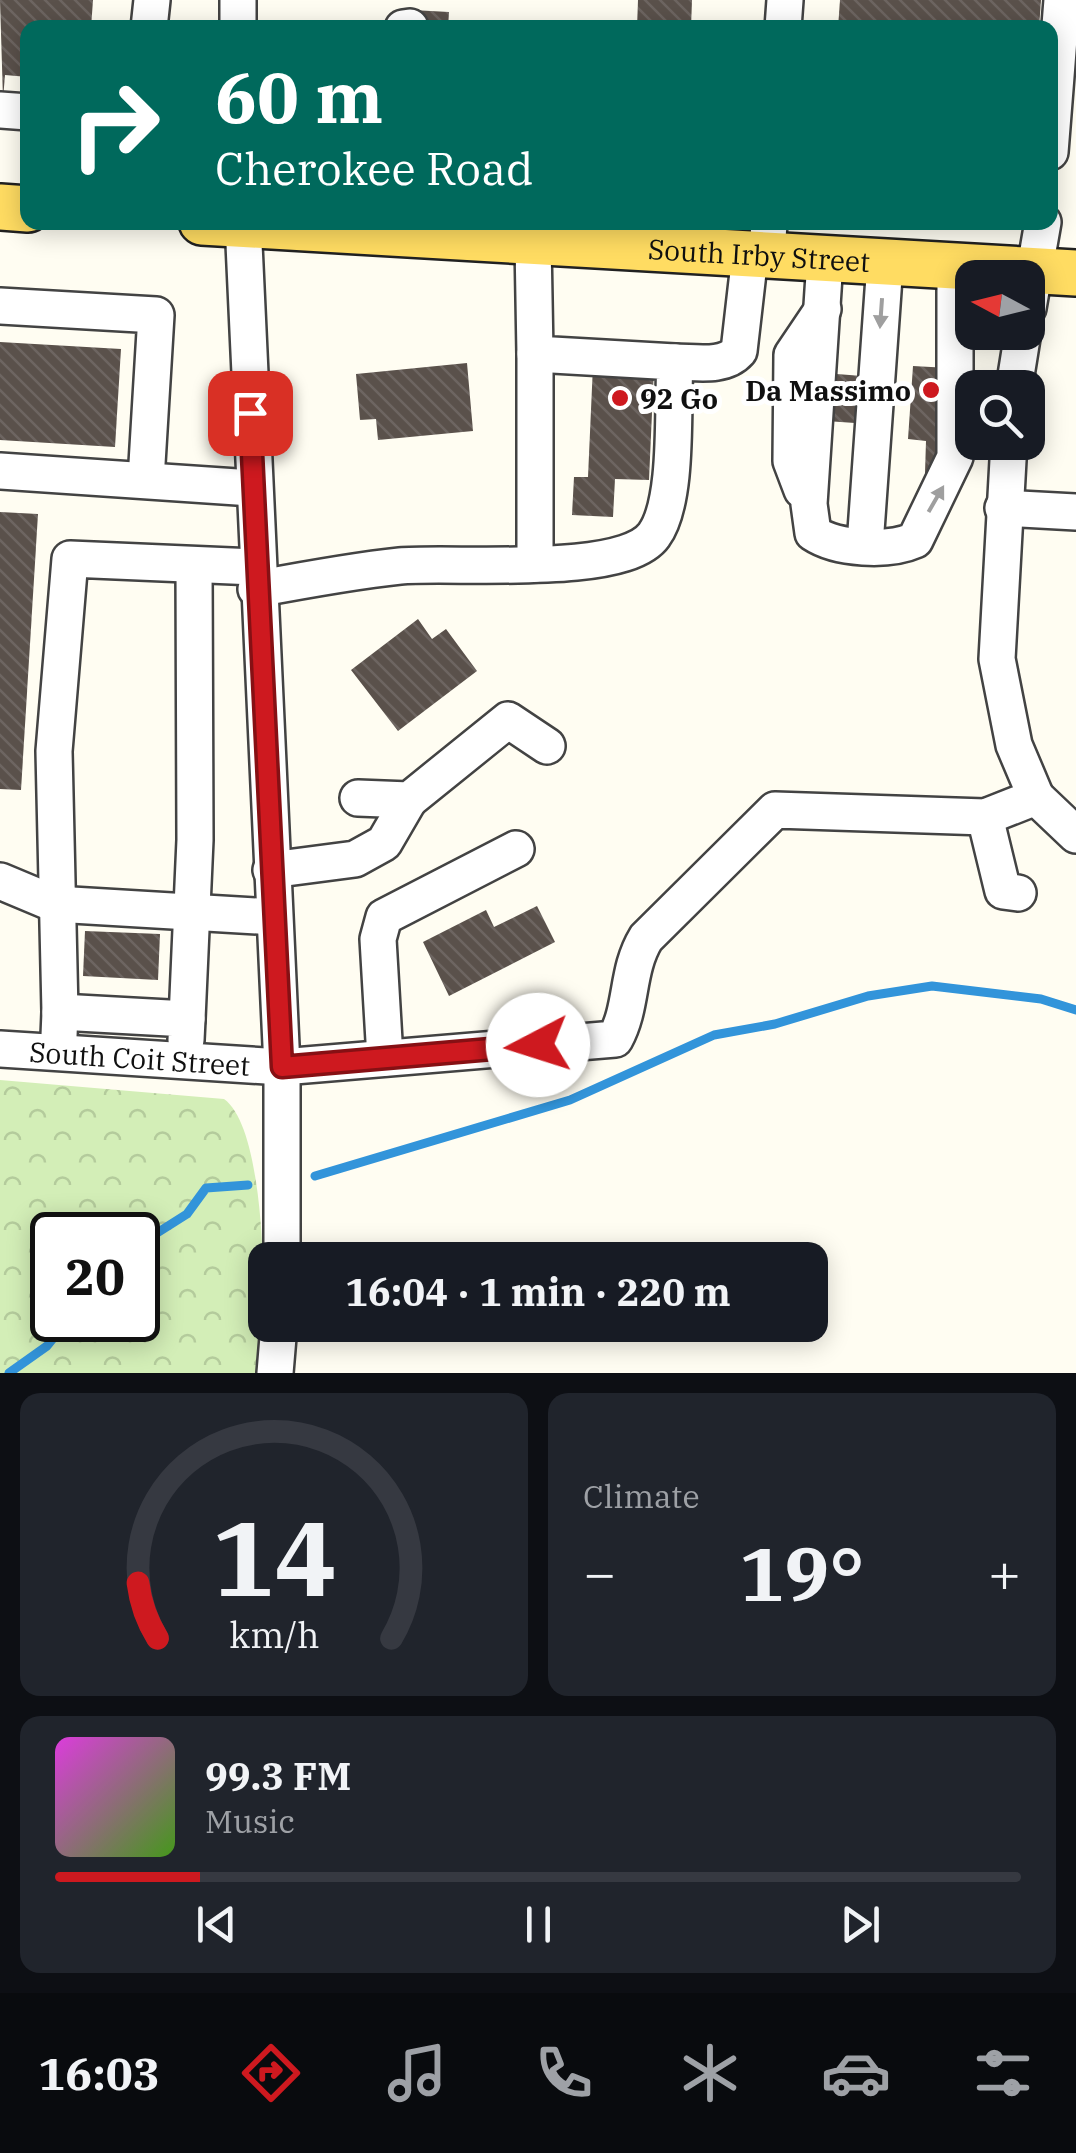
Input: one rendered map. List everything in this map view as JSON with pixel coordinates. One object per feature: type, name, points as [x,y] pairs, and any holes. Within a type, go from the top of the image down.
[{"type":"main road","name":"South Irby Street","points":[[448,230],[534,243],[762,245],[825,260],[955,267]]},
{"type":"street","points":[[1058,49],[1062,0]]},
{"type":"street","points":[[230,230],[252,488],[282,1067],[282,1242]]},
{"type":"street","points":[[1043,230],[1046,283]]},
{"type":"street","points":[[534,243],[535,564]]},
{"type":"street","points":[[535,354],[675,362],[732,360],[740,351],[762,245]]},
{"type":"street","points":[[825,260],[810,504],[813,534],[825,542],[865,545],[902,545],[915,540],[955,457],[956,350]]},
{"type":"street","points":[[865,545],[885,263]]},
{"type":"street","points":[[0,306],[156,315],[146,480]]},
{"type":"street","points":[[810,504],[792,460],[792,355],[823,309]]},
{"type":"street","points":[[821,358],[878,362]]},
{"type":"street","points":[[58,1052],[54,751],[70,559],[194,564],[256,578],[403,566],[535,564],[630,554],[653,538],[666,509],[675,362]]},
{"type":"street","points":[[1007,460],[996,658],[1014,746],[1036,797],[1076,835]]},
{"type":"street","points":[[0,470],[252,488]]},
{"type":"street","points":[[1003,508],[1076,512]]},
{"type":"street","points":[[185,1061],[194,913],[194,564]]},
{"type":"street","points":[[271,870],[355,859],[384,843],[409,800],[508,720],[546,746]]},
{"type":"street","points":[[1018,892],[1003,891],[985,817],[1036,797]]},
{"type":"street","points":[[358,798],[409,800]]},
{"type":"street","name":"South Coit Street","points":[[0,1049],[282,1067],[615,1039],[626,1018],[633,960],[646,938],[774,810],[985,817]]},
{"type":"street","points":[[385,1058],[378,939],[384,917],[516,849]]},
{"type":"street","points":[[0,881],[56,904],[274,918]]},
{"type":"street","points":[[60,1012],[187,1019]]},
{"type":"street","points":[[276,1373],[278,1342]]},
{"type":"green space","points":[[0,1080],[224,1099],[238,1118],[257,1185],[262,1242],[248,1242],[248,1342],[262,1342],[260,1373],[0,1373]]},
{"type":"building","points":[[0,0],[93,0],[92,20],[20,20],[20,76],[5,75],[3,99]]},
{"type":"building","points":[[638,0],[692,0],[691,20],[637,20]]},
{"type":"building","points":[[840,0],[1041,0],[1040,20],[839,20]]},
{"type":"building","points":[[412,10],[449,12],[448,20],[411,20]]},
{"type":"building","points":[[0,342],[121,349],[115,447],[0,440]]},
{"type":"building","points":[[467,363],[473,431],[378,440],[376,419],[360,420],[356,374]]},
{"type":"building","points":[[593,365],[654,368],[649,480],[615,479],[613,517],[572,515],[574,477],[588,477]]},
{"type":"building","points":[[913,366],[949,368],[941,475],[925,473],[926,441],[908,439]]},
{"type":"building","points":[[799,371],[862,376],[855,423],[797,419]]},
{"type":"building","points":[[0,512],[38,514],[21,790],[0,789]]},
{"type":"building","points":[[418,619],[432,639],[446,629],[477,671],[398,731],[351,670]]},
{"type":"building","points":[[537,906],[555,942],[449,996],[423,942],[486,910],[494,927]]},
{"type":"building","points":[[85,931],[160,934],[158,980],[83,976]]},
{"type":"waterway","points":[[315,1176],[570,1100],[714,1035],[775,1024],[868,996],[932,986],[1041,999],[1076,1010]]},
{"type":"waterway","points":[[160,1231],[187,1214],[206,1188],[248,1185]]},
{"type":"waterway","points":[[9,1373],[50,1342]]},
{"type":"place","name":"Da Massimo","points":[[931,390]]},
{"type":"place","name":"92 Go","points":[[620,398]]},
{"type":"route","points":[[250,413],[282,1067],[538,1045]]}]
